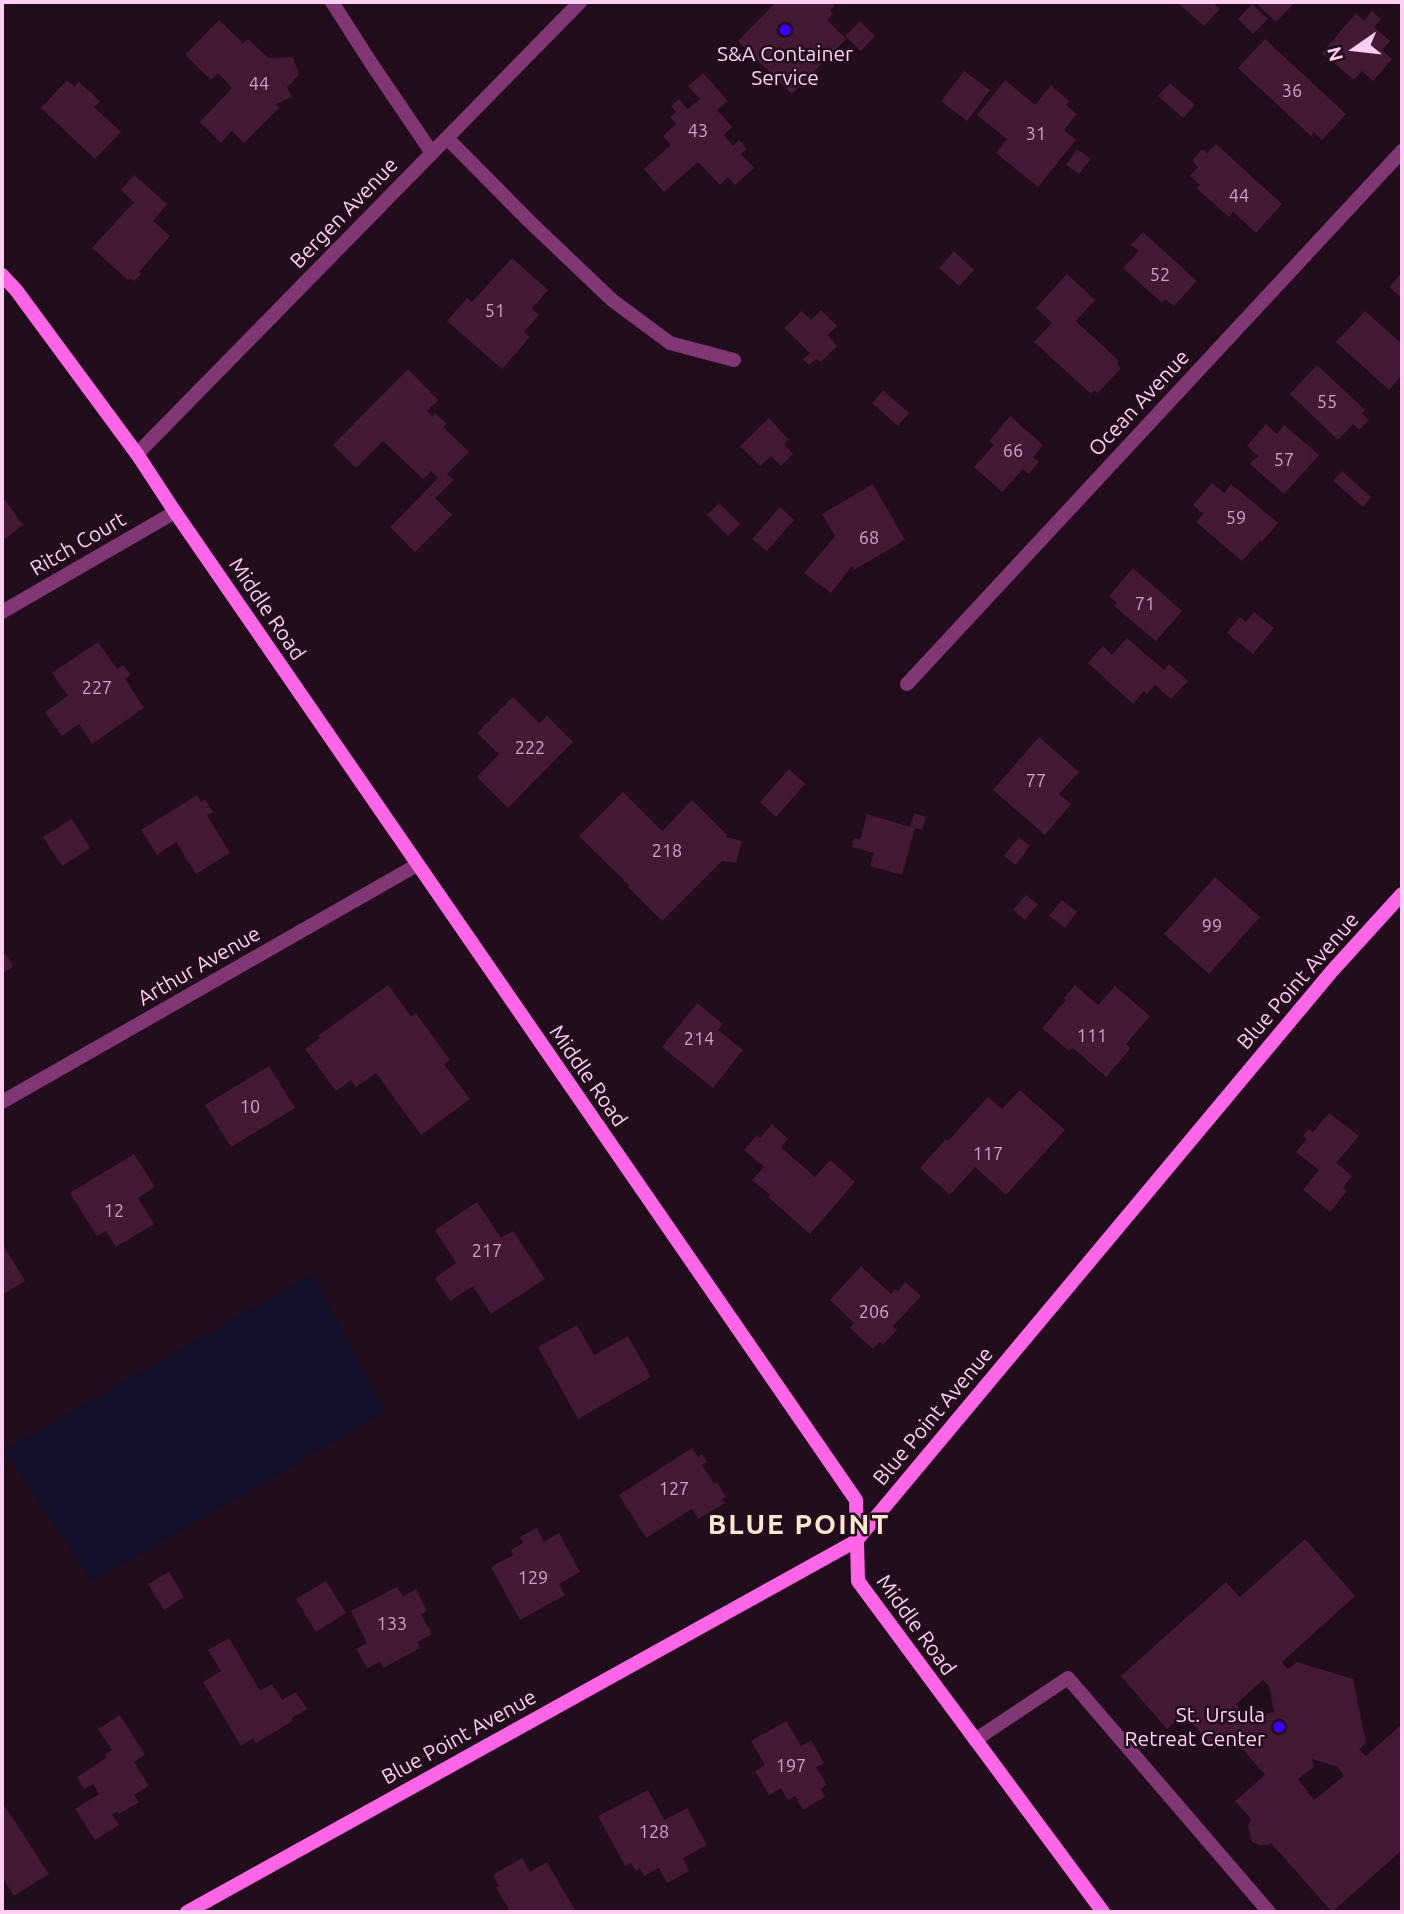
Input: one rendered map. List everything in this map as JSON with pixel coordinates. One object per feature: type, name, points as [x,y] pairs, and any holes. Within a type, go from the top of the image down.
[{"type":"main road","name":"Middle Road","points":[[2,275],[16,290],[137,454],[856,1500],[858,1581],[1103,1912]]},
{"type":"main road","name":"Blue Point Avenue","points":[[187,1912],[856,1541],[1332,971],[1402,894]]},
{"type":"street","points":[[332,2],[432,153]]},
{"type":"street","name":"Bergen Avenue","points":[[137,454],[580,2]]},
{"type":"street","points":[[447,138],[612,300],[670,343],[734,360]]},
{"type":"street","name":"Ocean Avenue","points":[[907,684],[1402,151]]},
{"type":"street","name":"Ritch Court","points":[[2,612],[175,512]]},
{"type":"street","name":"Arthur Avenue","points":[[2,1102],[417,865]]},
{"type":"street","points":[[975,1740],[1068,1678],[1269,1912]]},
{"type":"shaded area","points":[[312,1274],[385,1412],[93,1581],[4,1450]]},
{"type":"building","points":[[776,2],[831,2],[835,5],[830,10],[833,14],[827,20],[846,39],[792,94],[738,41]]},
{"type":"building","points":[[1177,2],[1218,2],[1215,5],[1220,9],[1204,26]]},
{"type":"building","points":[[1255,2],[1295,2],[1276,22]]},
{"type":"building","points":[[1252,4],[1268,19],[1253,34],[1238,19]]},
{"type":"building","points":[[1372,11],[1381,19],[1374,27],[1390,41],[1382,50],[1392,59],[1373,81],[1362,71],[1354,80],[1322,53],[1356,13],[1364,21]]},
{"type":"building","points":[[219,20],[243,43],[248,39],[268,58],[293,57],[299,75],[287,87],[292,97],[276,104],[279,108],[244,143],[232,131],[221,143],[200,122],[232,88],[218,73],[211,80],[185,55]]},
{"type":"building","points":[[860,21],[875,36],[861,51],[845,36]]},
{"type":"building","points":[[1265,39],[1346,114],[1322,140],[1314,132],[1311,136],[1238,68]]},
{"type":"building","points":[[964,71],[990,90],[967,121],[941,101]]},
{"type":"building","points":[[703,73],[728,101],[717,110],[732,127],[724,135],[733,146],[739,140],[747,149],[741,154],[754,168],[735,185],[728,177],[720,185],[698,162],[664,192],[644,169],[671,145],[663,136],[676,124],[670,117],[676,112],[671,106],[679,99],[688,109],[700,99],[688,86]]},
{"type":"building","points":[[67,80],[74,87],[79,82],[100,101],[94,107],[121,132],[95,159],[41,108]]},
{"type":"building","points":[[1005,80],[1035,105],[1051,85],[1069,101],[1066,105],[1077,114],[1064,130],[1076,140],[1038,187],[996,153],[1007,139],[977,115]]},
{"type":"building","points":[[1170,83],[1195,105],[1183,118],[1158,96]]},
{"type":"building","points":[[1216,144],[1282,204],[1256,233],[1233,212],[1229,217],[1196,188],[1200,185],[1190,176],[1198,167],[1192,161],[1202,149],[1207,153]]},
{"type":"building","points":[[1077,149],[1091,159],[1079,174],[1066,165]]},
{"type":"building","points":[[134,175],[167,204],[153,221],[170,236],[134,281],[130,278],[128,280],[92,248],[134,202],[121,190]]},
{"type":"building","points":[[1143,232],[1197,281],[1174,306],[1165,299],[1162,303],[1123,268],[1139,251],[1131,245]]},
{"type":"building","points":[[954,251],[974,270],[959,286],[939,268]]},
{"type":"building","points":[[512,258],[548,290],[532,308],[539,315],[524,332],[530,337],[502,369],[447,321],[467,298],[472,302]]},
{"type":"building","points":[[1402,273],[1402,298],[1389,287]]},
{"type":"building","points":[[1067,274],[1095,300],[1076,321],[1119,361],[1117,364],[1121,368],[1098,393],[1094,390],[1091,394],[1034,342],[1052,323],[1036,308]]},
{"type":"building","points":[[821,310],[837,326],[828,335],[837,346],[821,362],[816,359],[809,365],[803,359],[810,353],[784,328],[802,311],[811,320]]},
{"type":"building","points":[[1365,311],[1402,344],[1402,375],[1389,390],[1336,342]]},
{"type":"building","points":[[1317,365],[1365,410],[1361,413],[1369,420],[1359,430],[1353,424],[1338,440],[1290,394]]},
{"type":"building","points":[[408,369],[438,400],[427,411],[432,416],[435,413],[447,424],[443,427],[469,452],[447,474],[454,480],[435,498],[452,515],[415,552],[390,527],[438,478],[431,471],[423,479],[383,441],[356,468],[333,445]]},
{"type":"building","points":[[883,390],[909,413],[898,426],[872,403]]},
{"type":"building","points":[[1010,416],[1043,445],[1033,457],[1039,462],[1029,474],[1023,469],[1002,492],[974,467],[994,445],[989,441]]},
{"type":"building","points":[[769,418],[789,440],[784,444],[793,454],[781,466],[771,456],[760,466],[740,446]]},
{"type":"building","points":[[1266,424],[1277,434],[1284,425],[1319,455],[1284,494],[1250,464],[1258,456],[1247,446]]},
{"type":"building","points":[[1342,471],[1371,497],[1363,507],[1333,481]]},
{"type":"building","points":[[1212,483],[1224,493],[1231,484],[1278,523],[1242,561],[1196,522],[1203,514],[1193,505]]},
{"type":"building","points":[[873,484],[905,540],[854,570],[852,566],[831,593],[804,573],[835,536],[822,514]]},
{"type":"building","points":[[2,496],[23,525],[2,541]]},
{"type":"building","points":[[719,503],[740,524],[728,536],[707,515]]},
{"type":"building","points":[[780,507],[794,520],[767,551],[752,539]]},
{"type":"building","points":[[1133,568],[1182,611],[1156,641],[1114,606],[1117,603],[1109,596]]},
{"type":"building","points":[[1254,612],[1274,628],[1253,654],[1227,633],[1240,617],[1246,622]]},
{"type":"building","points":[[1127,638],[1164,670],[1169,664],[1188,681],[1171,699],[1155,685],[1147,694],[1144,691],[1133,704],[1088,663],[1103,646],[1112,655]]},
{"type":"building","points":[[98,642],[117,669],[123,665],[131,675],[125,679],[144,708],[92,744],[79,724],[62,736],[45,712],[68,696],[52,673]]},
{"type":"building","points":[[513,697],[539,723],[547,716],[573,742],[508,808],[477,777],[499,754],[477,733]]},
{"type":"building","points":[[1039,737],[1079,772],[1059,794],[1071,804],[1045,835],[993,790]]},
{"type":"building","points":[[789,769],[805,784],[776,817],[760,802]]},
{"type":"building","points":[[623,792],[662,831],[692,800],[726,837],[742,841],[736,863],[722,861],[662,921],[579,836]]},
{"type":"building","points":[[197,795],[201,802],[205,799],[213,812],[207,815],[230,853],[196,874],[176,842],[157,855],[141,830]]},
{"type":"building","points":[[914,813],[926,817],[922,830],[915,828],[902,875],[870,866],[874,853],[852,847],[854,838],[860,840],[867,814],[910,827]]},
{"type":"building","points":[[72,819],[90,848],[62,866],[43,837]]},
{"type":"building","points":[[1019,837],[1030,846],[1016,865],[1004,856]]},
{"type":"building","points":[[1215,877],[1260,917],[1209,974],[1164,934]]},
{"type":"building","points":[[1026,895],[1038,904],[1025,920],[1013,910]]},
{"type":"building","points":[[1062,900],[1077,912],[1065,928],[1049,916]]},
{"type":"building","points":[[2,954],[6,954],[13,967],[2,973]]},
{"type":"building","points":[[388,985],[411,1016],[416,1013],[450,1060],[444,1064],[470,1099],[421,1135],[376,1073],[356,1087],[351,1080],[336,1091],[305,1049],[320,1038],[318,1036]]},
{"type":"building","points":[[1075,985],[1098,1005],[1115,986],[1150,1016],[1126,1044],[1131,1048],[1106,1077],[1073,1048],[1069,1051],[1042,1028]]},
{"type":"building","points":[[697,1003],[723,1024],[718,1030],[743,1050],[713,1088],[662,1047]]},
{"type":"building","points":[[269,1066],[295,1108],[231,1147],[205,1105]]},
{"type":"building","points":[[1020,1090],[1065,1130],[1006,1195],[975,1167],[950,1195],[920,1168],[988,1097],[1002,1109]]},
{"type":"building","points":[[1329,1113],[1359,1136],[1336,1163],[1352,1176],[1343,1188],[1347,1191],[1330,1212],[1303,1190],[1319,1170],[1296,1152],[1307,1139],[1303,1136],[1309,1129],[1313,1132]]},
{"type":"building","points":[[772,1124],[788,1139],[781,1147],[815,1177],[830,1160],[855,1182],[810,1234],[752,1180],[764,1167],[744,1150],[757,1135],[760,1138]]},
{"type":"building","points":[[134,1154],[155,1187],[138,1198],[154,1224],[116,1247],[106,1231],[97,1236],[70,1193]]},
{"type":"building","points":[[477,1202],[501,1238],[513,1231],[545,1279],[491,1314],[473,1286],[450,1301],[435,1278],[456,1263],[435,1230]]},
{"type":"building","points":[[2,1243],[25,1281],[2,1295]]},
{"type":"building","points":[[861,1266],[891,1294],[895,1289],[898,1291],[905,1282],[921,1296],[893,1326],[897,1330],[883,1345],[880,1342],[873,1349],[850,1328],[854,1323],[830,1300]]},
{"type":"building","points":[[577,1325],[594,1355],[628,1336],[651,1377],[578,1419],[538,1347]]},
{"type":"building","points":[[692,1448],[698,1457],[702,1454],[707,1462],[702,1465],[714,1484],[717,1482],[726,1497],[722,1499],[725,1503],[698,1519],[692,1509],[646,1538],[619,1495]]},
{"type":"building","points":[[537,1528],[544,1542],[559,1533],[580,1572],[559,1584],[565,1595],[520,1620],[491,1567],[513,1555],[511,1550],[523,1543],[520,1537]]},
{"type":"building","name":"St. Ursula Retreat Center","points":[[1305,1539],[1355,1596],[1282,1662],[1288,1669],[1297,1662],[1353,1679],[1366,1743],[1359,1749],[1366,1756],[1402,1724],[1402,1850],[1332,1912],[1271,1843],[1259,1845],[1252,1842],[1248,1826],[1251,1819],[1235,1801],[1265,1775],[1230,1735],[1215,1749],[1184,1714],[1167,1729],[1121,1676],[1226,1582],[1240,1597]],"holes":[[[1263,1680],[1269,1686],[1274,1712],[1263,1714],[1253,1723],[1236,1704]],[[1312,1759],[1338,1767],[1344,1776],[1314,1800],[1298,1779],[1314,1767]]]},
{"type":"building","points":[[169,1572],[184,1597],[164,1610],[148,1584]]},
{"type":"building","points":[[326,1581],[346,1613],[316,1632],[296,1599]]},
{"type":"building","points":[[397,1587],[403,1596],[416,1589],[427,1611],[421,1614],[432,1634],[417,1642],[420,1648],[383,1668],[380,1662],[367,1668],[356,1649],[367,1643],[351,1611]]},
{"type":"building","points":[[229,1638],[260,1691],[272,1684],[282,1700],[296,1692],[307,1709],[291,1718],[293,1721],[256,1743],[253,1738],[241,1746],[203,1682],[221,1671],[208,1650]]},
{"type":"building","points":[[120,1715],[145,1755],[134,1762],[149,1786],[134,1795],[139,1802],[119,1814],[112,1814],[119,1825],[95,1840],[75,1809],[99,1794],[93,1784],[84,1789],[77,1777],[106,1758],[105,1754],[112,1750],[98,1729]]},
{"type":"building","points":[[786,1721],[801,1746],[811,1740],[824,1763],[816,1767],[827,1785],[821,1789],[825,1797],[803,1810],[795,1796],[788,1800],[781,1788],[769,1795],[755,1771],[765,1765],[751,1741]]},
{"type":"building","points":[[648,1790],[664,1820],[687,1808],[707,1845],[683,1858],[689,1871],[667,1883],[659,1868],[644,1876],[640,1869],[636,1871],[631,1863],[625,1866],[598,1816]]},
{"type":"building","points":[[4,1805],[49,1874],[14,1896],[2,1877]]},
{"type":"building","points":[[522,1858],[530,1872],[547,1862],[576,1912],[510,1912],[496,1887],[499,1886],[493,1875]]},
{"type":"place","name":"S&A Container Service","points":[[785,30]]},
{"type":"place","name":"St. Ursula Retreat Center","points":[[1279,1727]]},
{"type":"district","name":"BLUE POINT","points":[[799,1525]]}]
